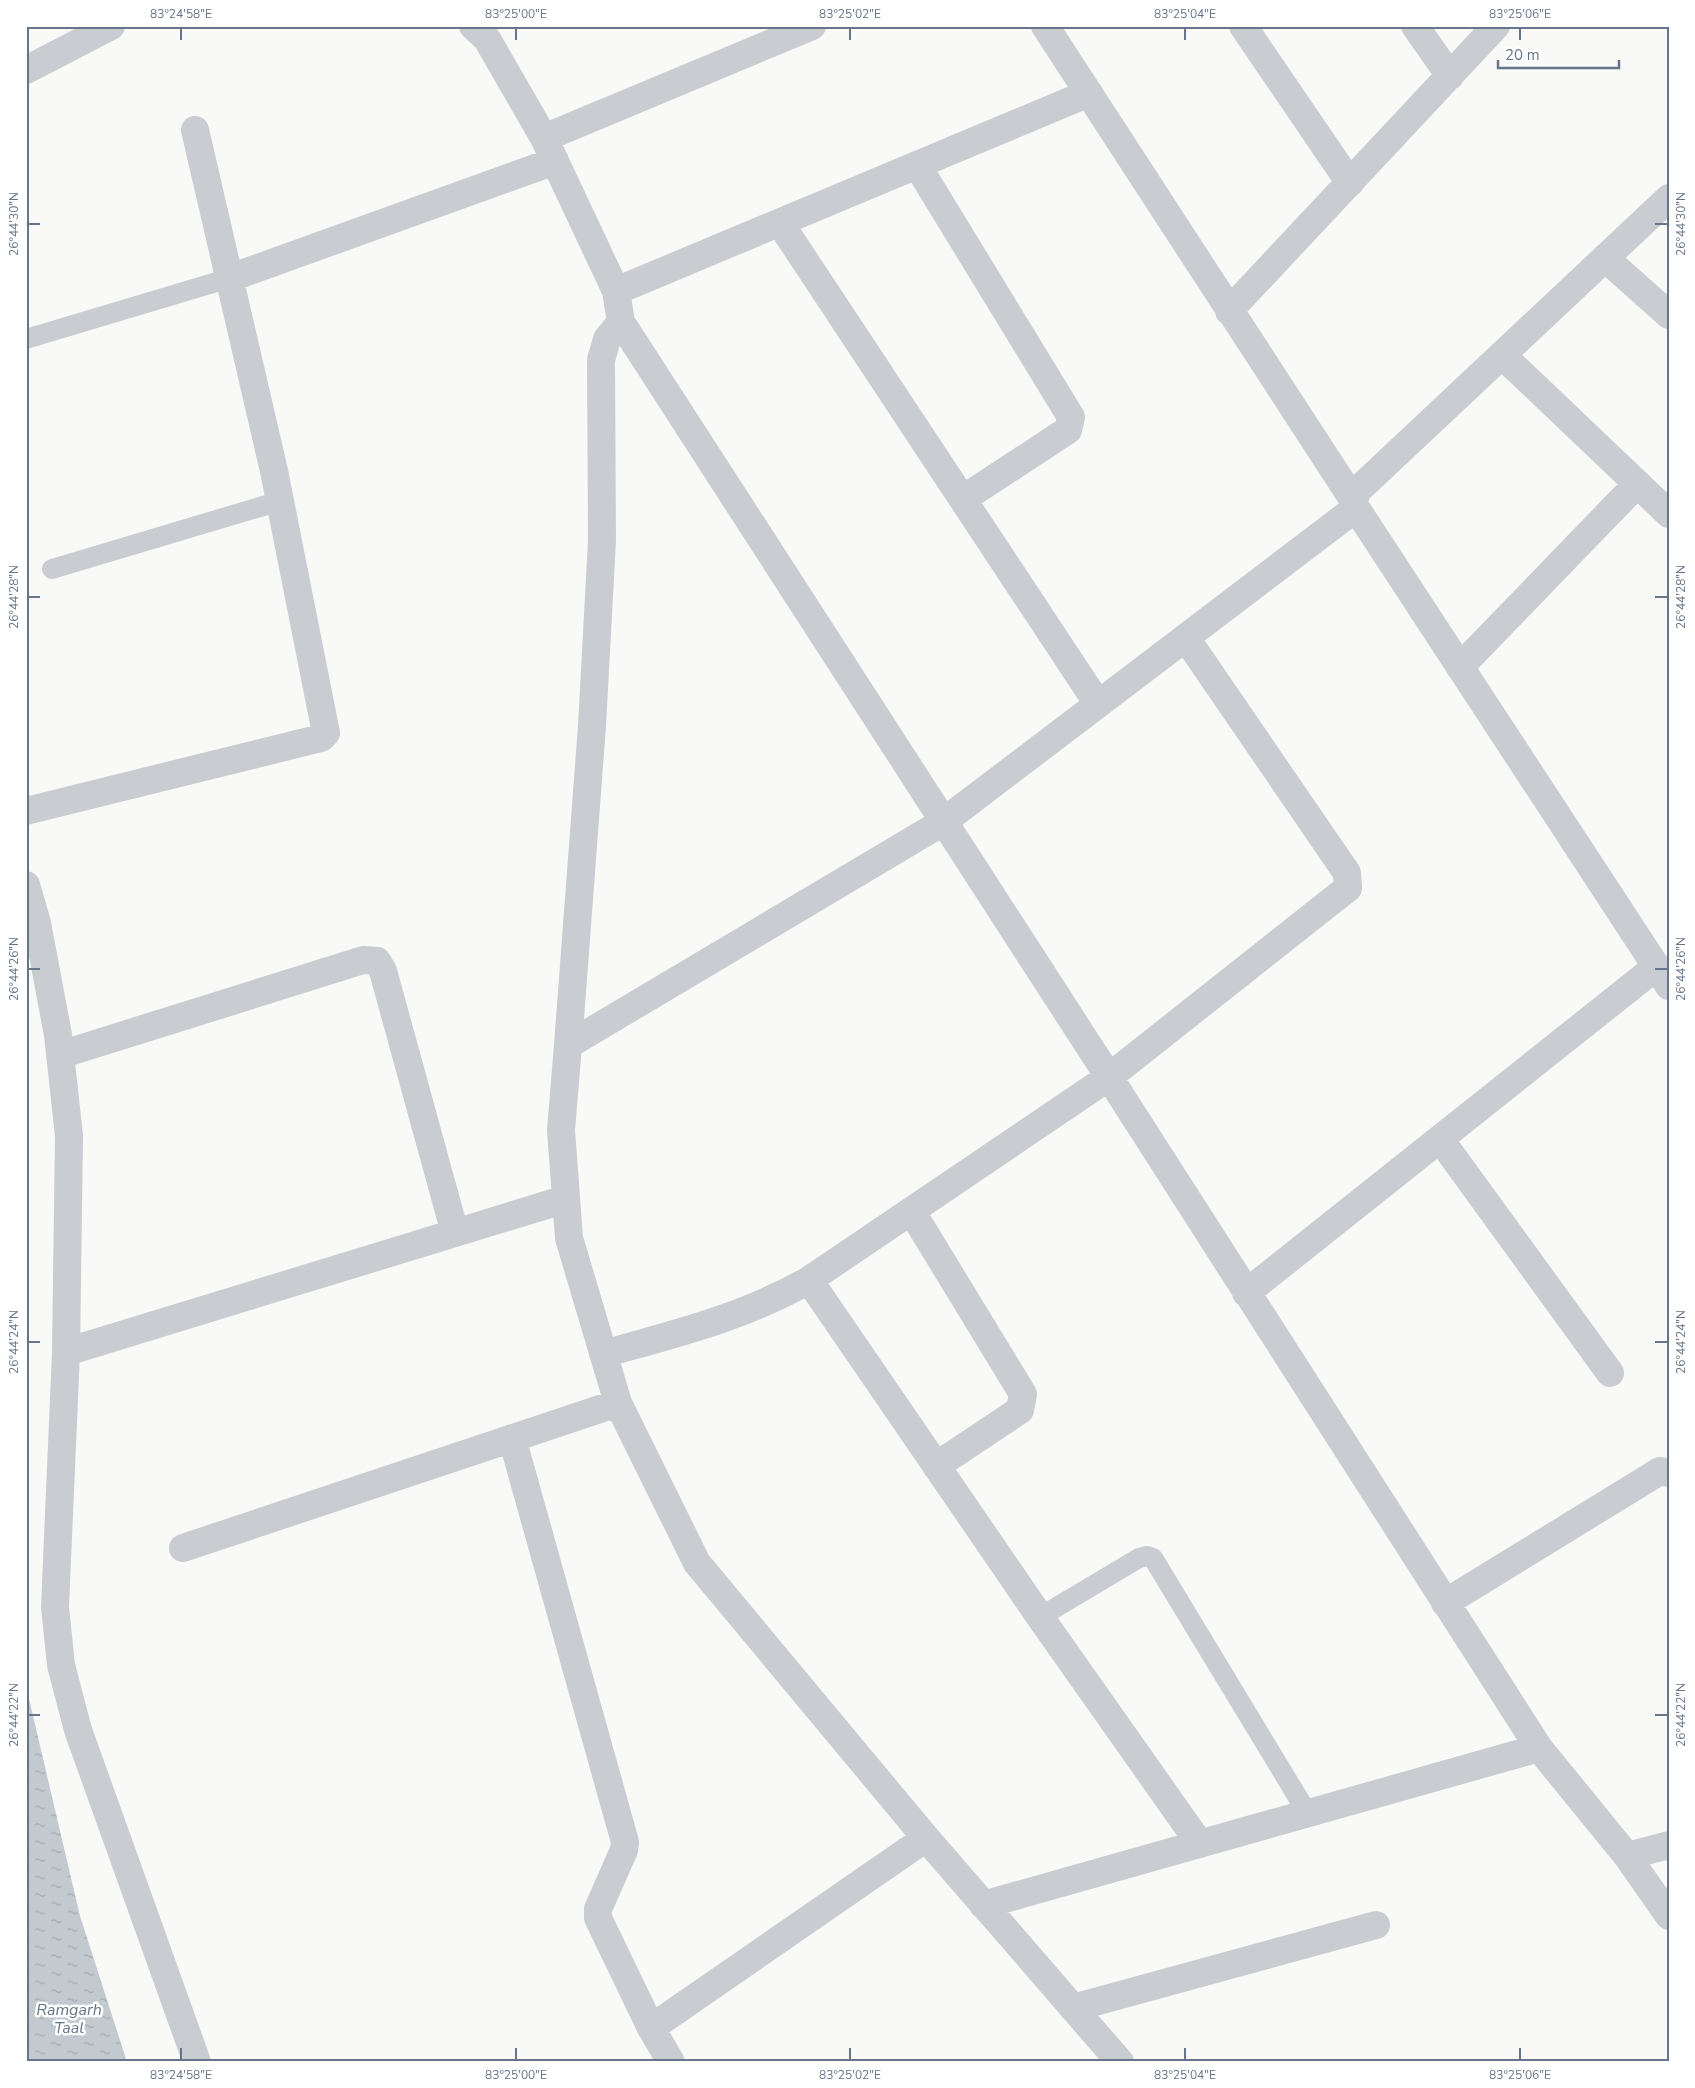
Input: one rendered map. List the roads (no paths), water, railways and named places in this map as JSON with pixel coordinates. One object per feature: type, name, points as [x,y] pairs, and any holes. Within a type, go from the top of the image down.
[{"type":"street","points":[[26,70],[111,26]]},
{"type":"street","points":[[473,26],[488,39],[550,150],[616,291],[621,322],[1109,1077],[1539,1748],[1627,1856],[1669,1916]]},
{"type":"street","points":[[230,278],[550,150],[812,26]]},
{"type":"street","points":[[1045,26],[1662,976],[1440,1139],[1246,1293]]},
{"type":"street","points":[[1243,26],[1350,183]]},
{"type":"street","points":[[1415,26],[1450,76]]},
{"type":"street","points":[[1229,312],[1496,26]]},
{"type":"street","points":[[616,291],[1089,93]]},
{"type":"street","points":[[26,811],[321,738],[326,733],[280,501],[195,130]]},
{"type":"street","points":[[917,165],[1071,417],[1068,430],[963,499]]},
{"type":"street","points":[[568,1045],[943,822],[1186,638],[1355,504],[1357,491],[1669,198]]},
{"type":"street","points":[[780,223],[1098,704]]},
{"type":"street","points":[[1605,258],[1669,315]]},
{"type":"street","points":[[621,322],[607,339],[601,360],[602,540],[592,726],[561,1130],[569,1238],[618,1403],[696,1562],[983,1906],[1120,2062]]},
{"type":"street","points":[[1502,355],[1669,514]]},
{"type":"street","points":[[1460,667],[1637,484]]},
{"type":"street","points":[[603,1354],[721,1320],[782,1295],[809,1280],[1109,1077],[1348,888],[1347,873],[1186,638]]},
{"type":"street","points":[[26,884],[37,923],[60,1055],[69,1136],[66,1352],[55,1607],[61,1664],[78,1730],[197,2062]]},
{"type":"street","points":[[60,1055],[363,960],[377,961],[383,970],[455,1233]]},
{"type":"street","points":[[1440,1139],[1610,1373]]},
{"type":"street","points":[[66,1352],[566,1199]]},
{"type":"street","points":[[912,1212],[1023,1394],[1020,1410],[936,1466]]},
{"type":"street","points":[[809,1280],[1040,1617],[1200,1844]]},
{"type":"street","points":[[182,1548],[618,1403]]},
{"type":"street","points":[[512,1438],[626,1842],[598,1909],[598,1918],[651,2028],[671,2062]]},
{"type":"street","points":[[1445,1603],[1660,1470],[1669,1473]]},
{"type":"street","points":[[983,1906],[1539,1748]]},
{"type":"street","points":[[651,2028],[926,1838]]},
{"type":"street","points":[[1627,1856],[1669,1845]]},
{"type":"street","points":[[1073,2008],[1376,1925]]},
{"type":"lane","points":[[26,339],[230,278]]},
{"type":"lane","points":[[52,568],[280,501]]},
{"type":"lane","points":[[1040,1617],[1140,1558],[1147,1556],[1153,1558],[1308,1814]]},
{"type":"water","name":"Ramgarh Taal","points":[[26,1686],[80,1916],[127,2062],[26,2062]]}]
